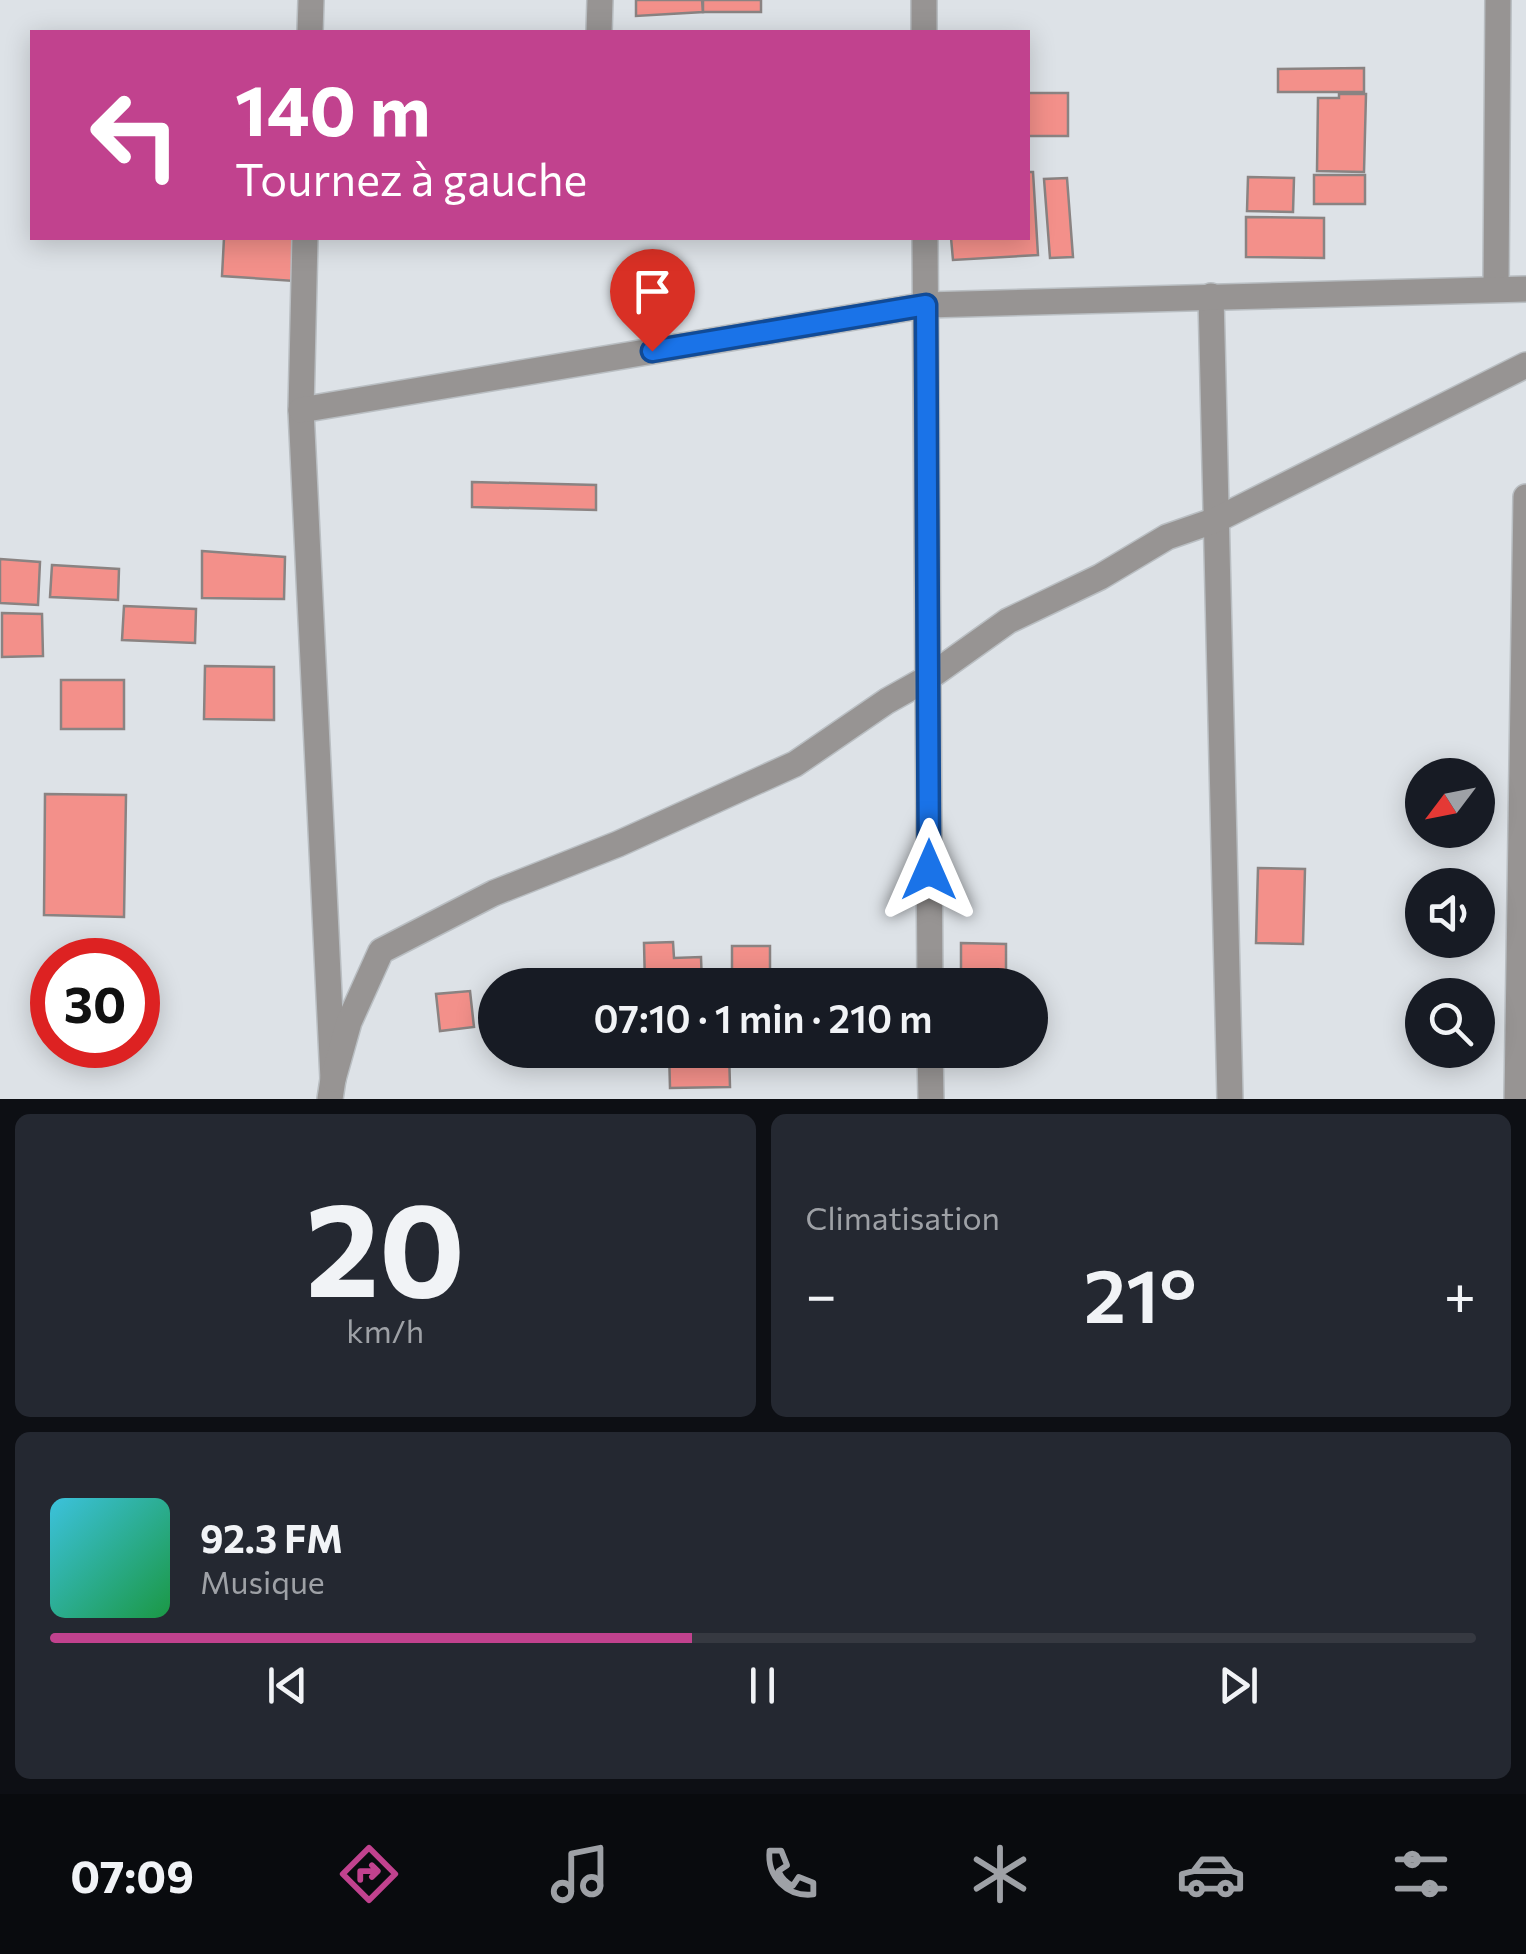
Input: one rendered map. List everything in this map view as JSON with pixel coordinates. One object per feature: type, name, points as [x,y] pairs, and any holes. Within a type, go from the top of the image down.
[{"type":"street","points":[[310,30],[311,0]]},
{"type":"street","points":[[600,0],[600,30]]},
{"type":"street","points":[[924,0],[924,30]]},
{"type":"street","points":[[1496,289],[1498,0]]},
{"type":"street","points":[[305,240],[301,410],[332,1089]]},
{"type":"street","points":[[925,240],[930,968]]},
{"type":"street","points":[[301,410],[926,305],[1526,288]]},
{"type":"street","points":[[1211,296],[1230,1099]]},
{"type":"street","points":[[332,1089],[349,1022],[381,951],[494,893],[618,844],[795,764],[1008,621],[1100,577],[1167,536],[1216,520],[1526,365]]},
{"type":"street","points":[[1517,1099],[1526,497]]},
{"type":"street","points":[[930,1068],[931,1099]]},
{"type":"building","points":[[636,0],[702,0],[703,12],[636,16]]},
{"type":"building","points":[[703,0],[761,0],[761,12],[703,12]]},
{"type":"building","points":[[1364,68],[1364,92],[1278,92],[1278,69]]},
{"type":"building","points":[[1030,93],[1068,93],[1068,136],[1030,136]]},
{"type":"building","points":[[1339,94],[1366,94],[1364,172],[1317,171],[1318,98],[1339,98]]},
{"type":"building","points":[[1033,172],[1038,255],[953,260],[951,240],[1030,240]]},
{"type":"building","points":[[1314,175],[1365,175],[1365,204],[1314,204]]},
{"type":"building","points":[[1248,177],[1294,178],[1293,212],[1247,211]]},
{"type":"building","points":[[1067,178],[1073,257],[1050,258],[1044,179]]},
{"type":"building","points":[[1246,217],[1324,218],[1324,258],[1246,257]]},
{"type":"building","points":[[224,240],[296,240],[294,281],[222,276]]},
{"type":"building","points":[[472,482],[596,485],[596,510],[472,507]]},
{"type":"building","points":[[202,551],[285,557],[284,599],[202,598]]},
{"type":"building","points":[[0,559],[40,562],[38,605],[0,603]]},
{"type":"building","points":[[52,565],[119,569],[118,600],[50,597]]},
{"type":"building","points":[[124,606],[196,609],[195,643],[122,640]]},
{"type":"building","points":[[2,613],[42,614],[43,656],[2,657]]},
{"type":"building","points":[[205,666],[274,667],[274,720],[204,719]]},
{"type":"building","points":[[61,680],[124,680],[124,729],[61,729]]},
{"type":"building","points":[[45,794],[126,795],[124,917],[44,915]]},
{"type":"building","points":[[1258,868],[1305,869],[1303,944],[1256,943]]},
{"type":"building","points":[[673,942],[674,958],[701,957],[701,968],[645,968],[644,943]]},
{"type":"building","points":[[961,943],[1006,944],[1006,968],[961,968]]},
{"type":"building","points":[[732,946],[770,946],[770,968],[732,968]]},
{"type":"building","points":[[470,991],[474,1027],[440,1031],[436,994]]},
{"type":"building","points":[[669,1068],[729,1068],[730,1087],[670,1088]]},
{"type":"route","points":[[652,351],[926,305],[929,870]]}]
